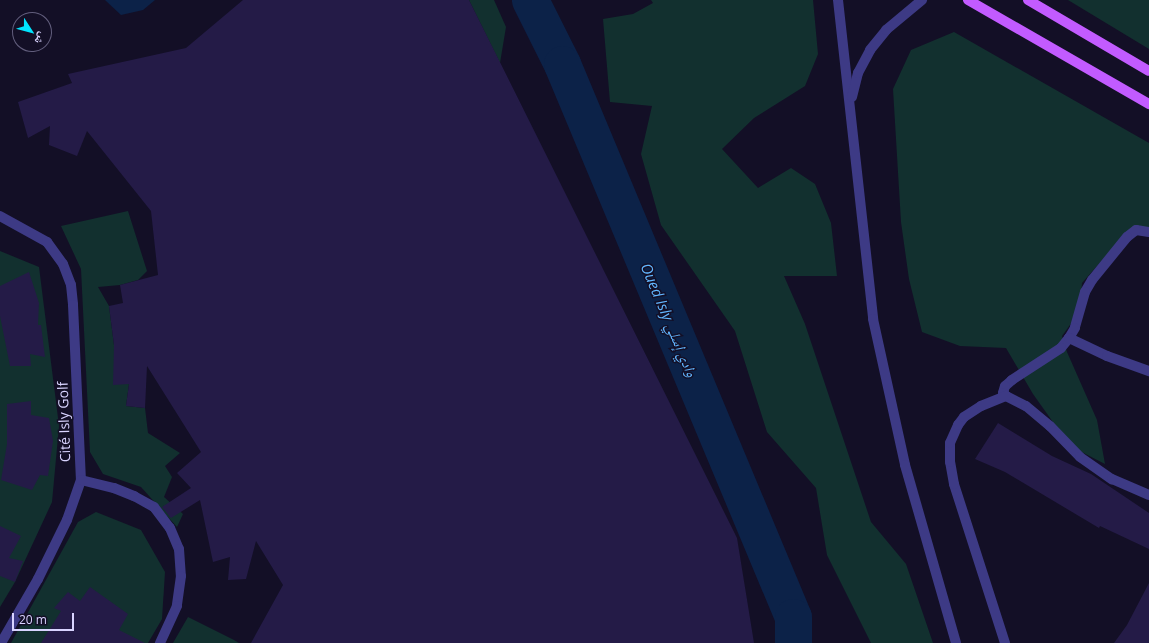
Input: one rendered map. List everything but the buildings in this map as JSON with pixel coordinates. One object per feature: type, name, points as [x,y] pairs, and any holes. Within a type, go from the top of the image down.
[{"type":"main road","points":[[968,0],[1149,104]]},
{"type":"main road","points":[[1028,0],[1149,71]]},
{"type":"street","points":[[838,0],[873,319],[905,465],[956,643]]},
{"type":"street","points":[[850,105],[858,73],[870,50],[886,30],[922,0]]},
{"type":"street","name":"Cité Isly Golf","points":[[0,216],[47,242],[63,264],[71,285],[81,480],[67,520],[38,579],[1,643]]},
{"type":"street","points":[[1149,232],[1136,230],[1127,237],[1107,259],[1085,292],[1079,317],[1069,338],[1061,348],[1008,383],[1003,392],[1006,396],[1026,406],[1050,426],[1080,457],[1094,467],[1112,479],[1149,495]]},
{"type":"street","points":[[1069,338],[1107,356],[1149,372]]},
{"type":"street","points":[[1005,643],[954,484],[950,443],[958,425],[964,417],[980,406],[1006,396]]},
{"type":"street","points":[[81,480],[114,488],[134,496],[154,507],[170,528],[179,549],[182,576],[177,606],[160,643]]},
{"type":"green space","points":[[469,0],[494,0],[506,27],[500,63]]},
{"type":"green space","points":[[651,0],[813,0],[818,54],[805,86],[754,118],[722,149],[758,188],[791,168],[815,184],[831,223],[837,276],[784,276],[805,324],[871,522],[906,564],[933,643],[871,643],[827,555],[816,488],[767,432],[735,331],[661,225],[641,154],[652,106],[610,102],[603,19],[633,14],[653,3]]},
{"type":"green space","points":[[1068,0],[1149,0],[1149,49]]},
{"type":"green space","points":[[954,32],[1149,143],[1149,235],[1126,233],[1082,283],[1080,311],[1062,336],[1067,352],[1097,420],[1105,464],[1070,446],[1033,394],[1006,348],[960,346],[922,332],[909,279],[901,222],[893,89],[911,50]]},
{"type":"green space","points":[[128,211],[147,271],[138,280],[120,285],[98,287],[109,306],[114,345],[129,384],[126,406],[145,408],[148,433],[180,453],[165,466],[172,477],[164,497],[183,514],[177,527],[141,487],[103,474],[90,452],[81,269],[61,226]]},
{"type":"green space","points":[[0,251],[39,267],[59,426],[52,502],[15,582],[0,607]]},
{"type":"green space","points":[[96,512],[141,530],[165,572],[162,619],[148,643],[11,643],[78,522]]},
{"type":"green space","points":[[188,617],[234,640],[239,643],[173,643]]},
{"type":"water","points":[[105,0],[155,0],[143,10],[121,15]]},
{"type":"waterway","name":"Oued Isly وادي إسلي","points":[[530,0],[562,64],[793,617],[793,643]]}]
